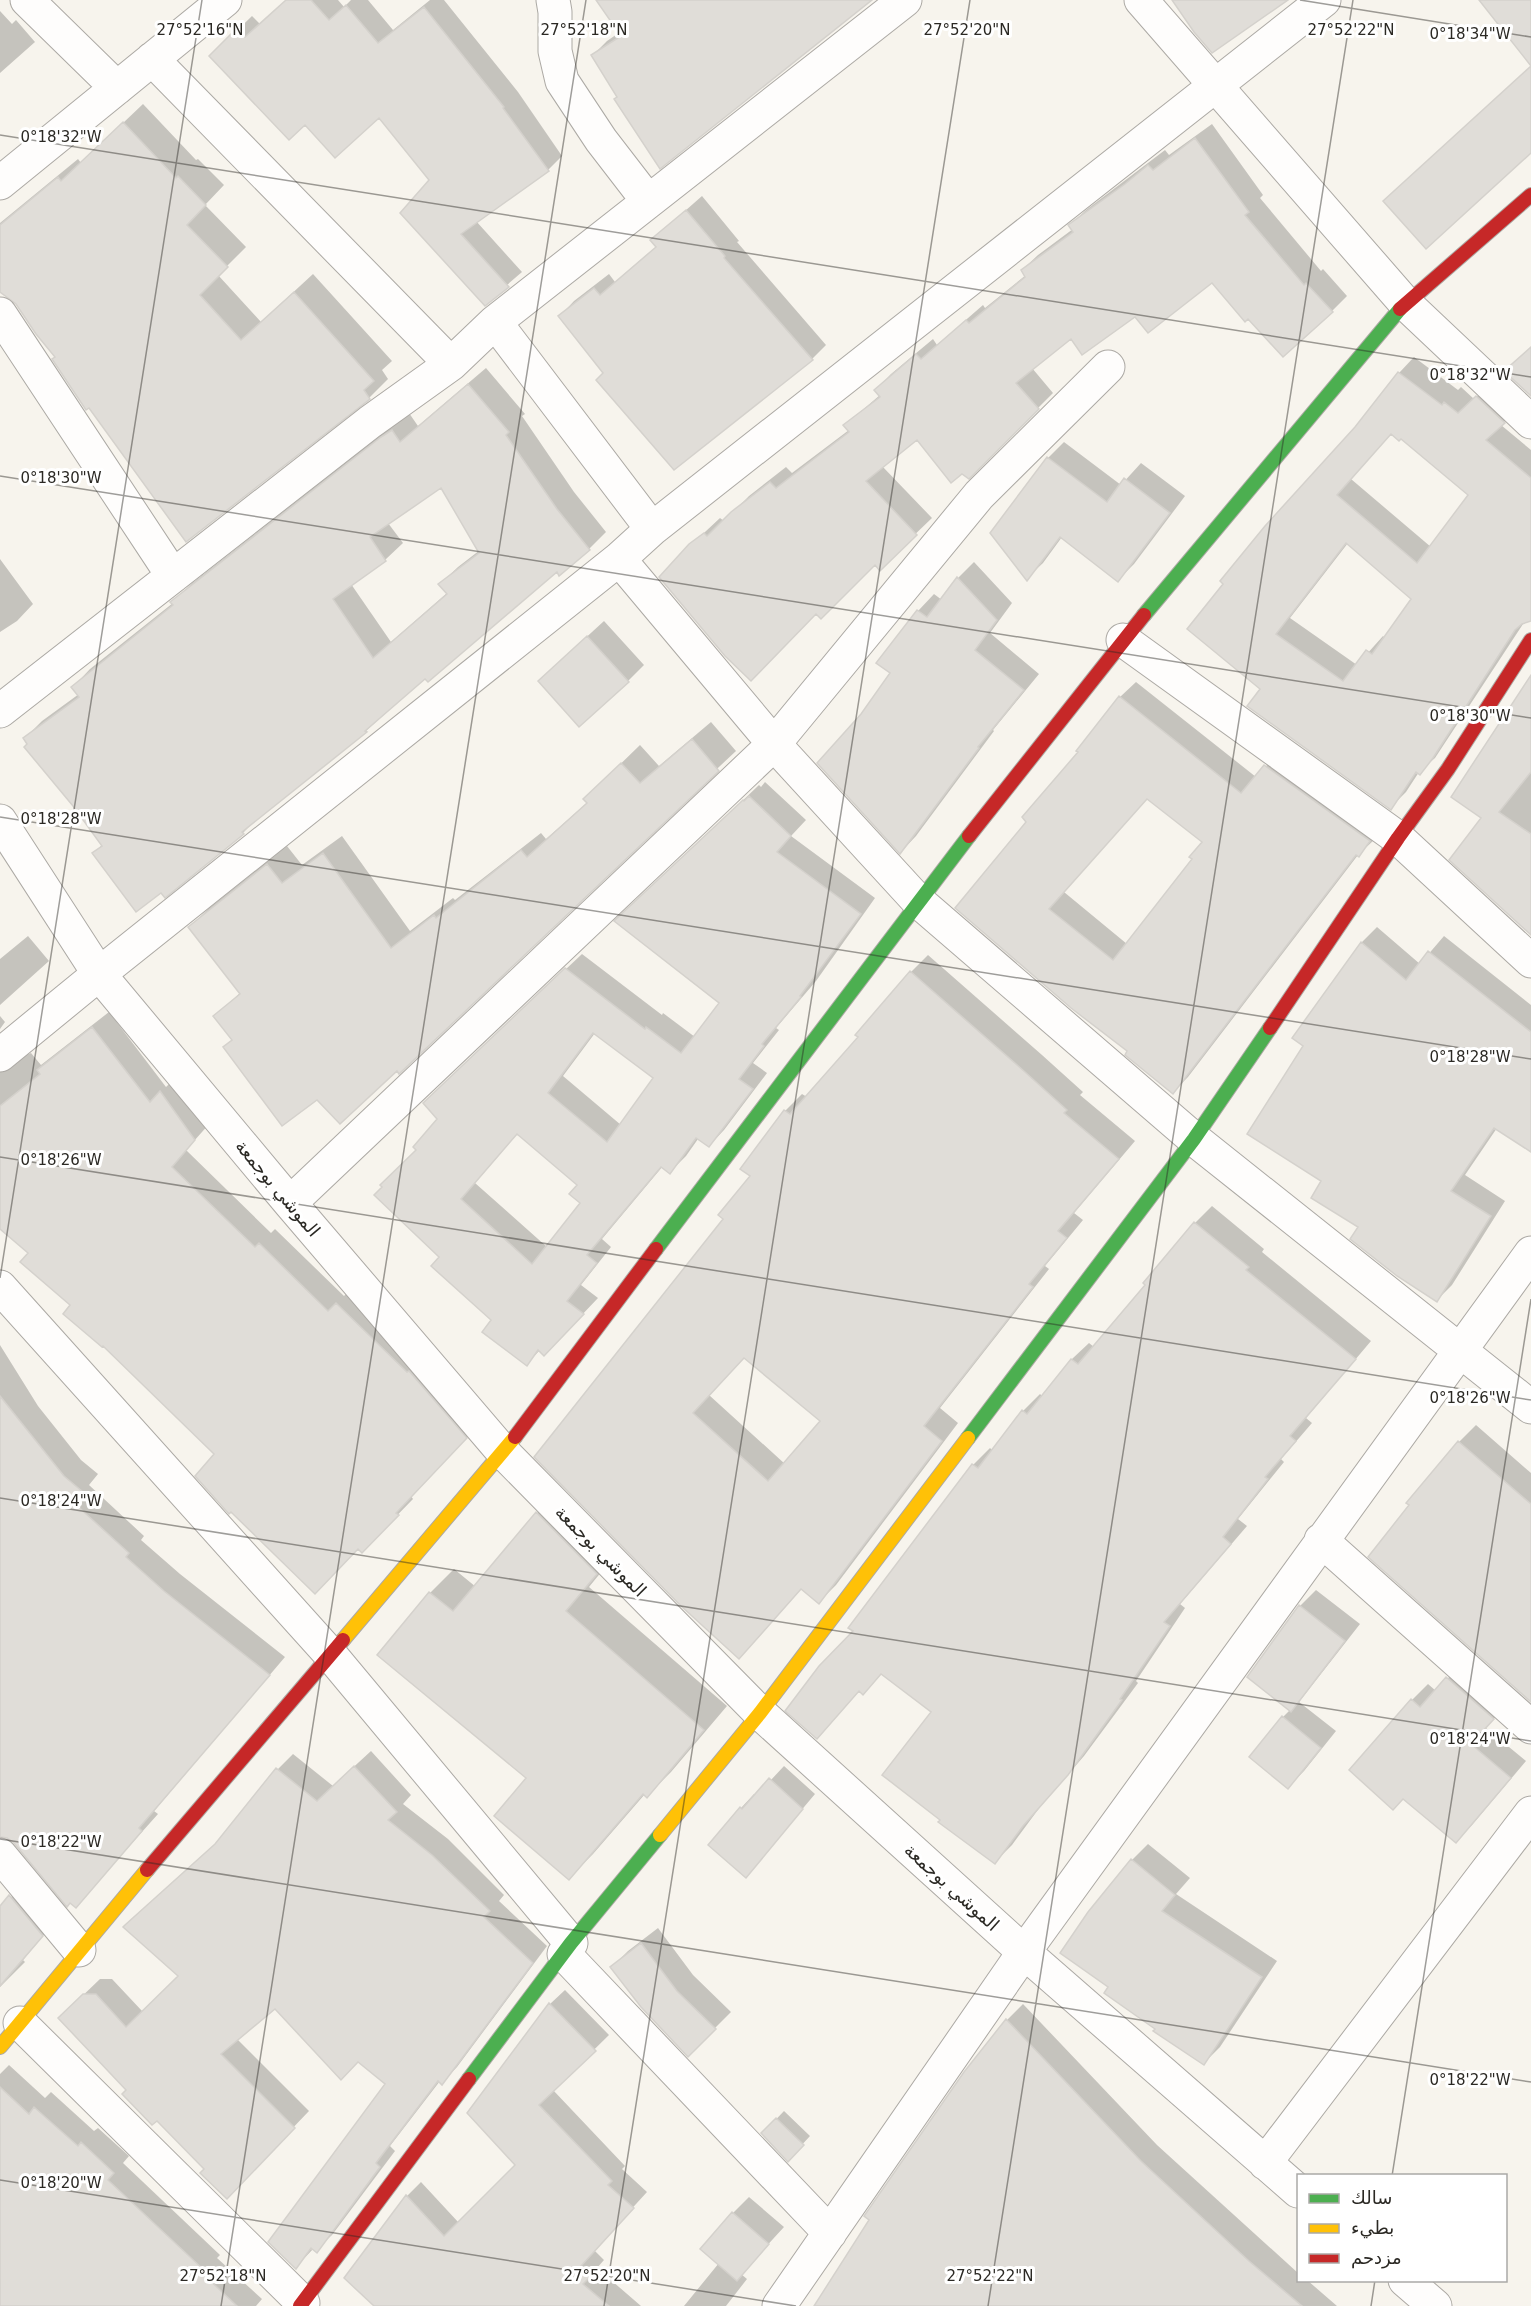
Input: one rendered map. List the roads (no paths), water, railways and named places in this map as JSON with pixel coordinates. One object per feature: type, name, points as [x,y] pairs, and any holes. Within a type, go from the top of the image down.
[{"type":"street","points":[[27,0],[117,88]]},
{"type":"street","points":[[0,183],[225,0]]},
{"type":"street","points":[[553,0],[555,51],[562,81],[601,140],[648,201]]},
{"type":"street","points":[[0,711],[370,422],[451,364],[495,322],[905,0]]},
{"type":"street","points":[[1141,0],[1405,303],[1531,422]]},
{"type":"street","points":[[0,1055],[619,559],[652,529],[1324,0]]},
{"type":"street","points":[[152,59],[451,364]]},
{"type":"street","points":[[1531,195],[1405,303],[1123,640],[918,901],[503,1452],[79,1950],[10,2035],[302,2304],[568,1949],[760,1713],[1194,1139],[1448,768],[1531,640]]},
{"type":"street","points":[[0,314],[173,576]]},
{"type":"street","points":[[495,322],[652,529]]},
{"type":"street","points":[[290,1203],[774,744],[979,495],[1108,367]]},
{"type":"street","points":[[619,559],[774,744],[918,901],[1194,1139],[1531,1407]]},
{"type":"street","points":[[1123,640],[1398,838],[1531,962]]},
{"type":"street","name":"الموشي بوجمعة","points":[[0,821],[99,974],[290,1203],[503,1452],[760,1713],[1024,1952],[1297,2189]]},
{"type":"street","points":[[779,2306],[1024,1952],[1531,1253]]},
{"type":"street","points":[[0,1287],[330,1654],[568,1949],[830,2233]]},
{"type":"street","points":[[1321,1540],[1531,1727]]},
{"type":"street","points":[[1265,2163],[1531,1813]]},
{"type":"street","points":[[0,1855],[79,1950]]},
{"type":"street","points":[[1407,2282],[1435,2306]]}]
